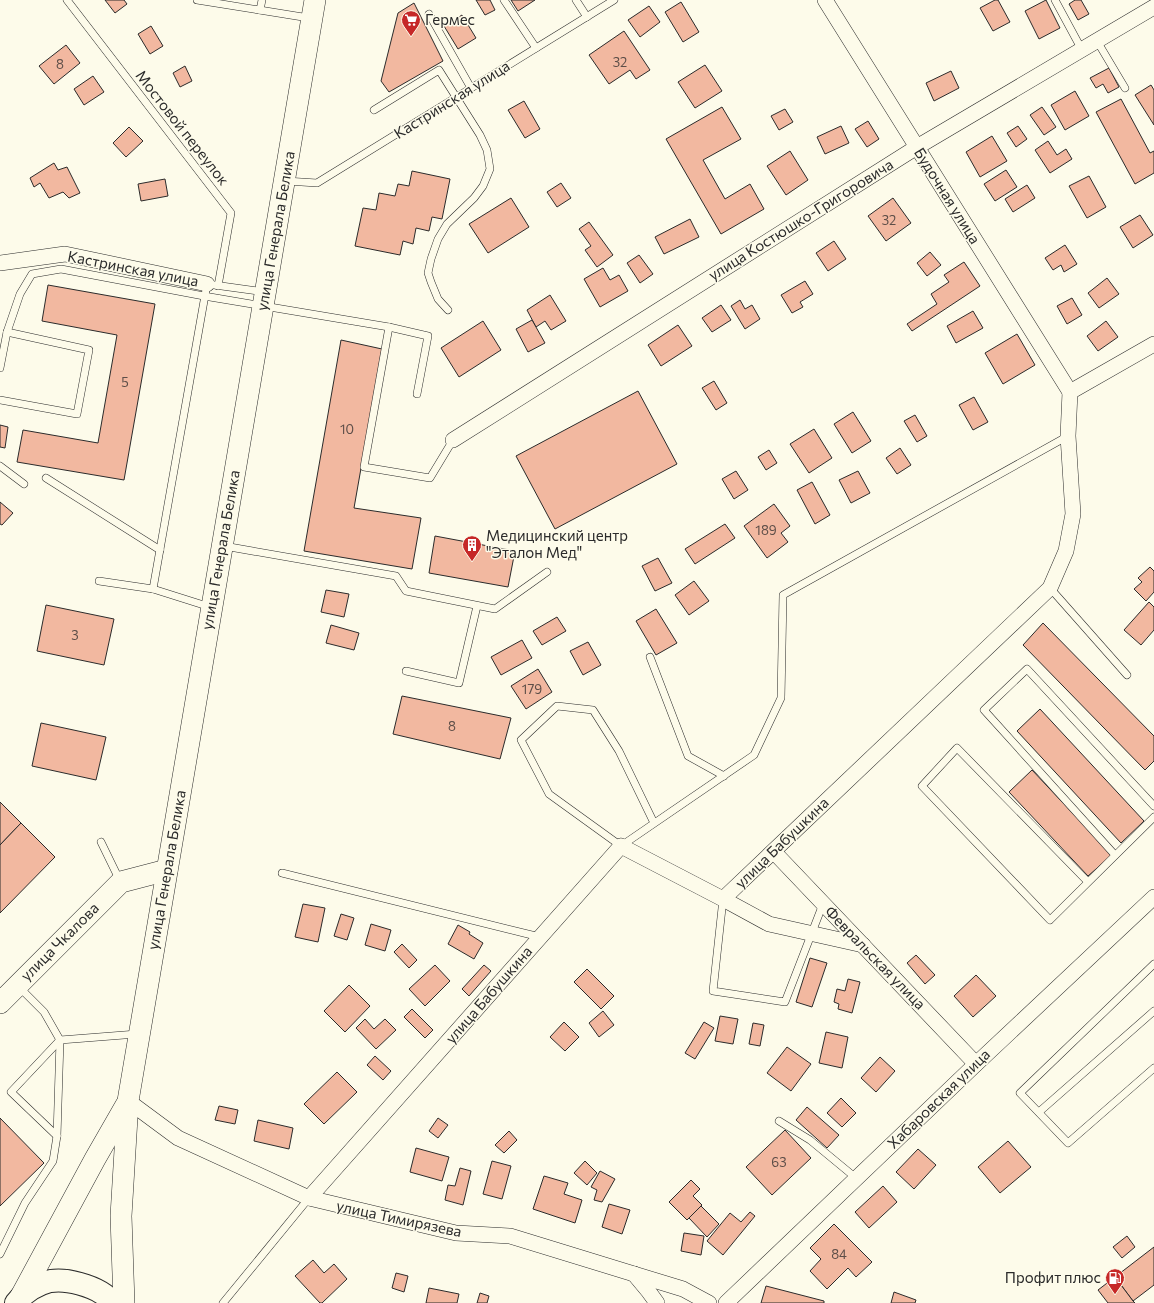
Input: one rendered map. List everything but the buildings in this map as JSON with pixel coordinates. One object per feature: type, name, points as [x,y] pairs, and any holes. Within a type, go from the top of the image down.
[{"type":"main road","name":"улица Генерала Белика","points":[[128,1101],[313,9]]},
{"type":"main road","points":[[121,882],[167,870]]},
{"type":"main road","name":"улица Чкалова","points":[[0,1002],[121,882]]},
{"type":"main road","points":[[19,1300],[128,1101]]},
{"type":"main road","points":[[124,1303],[121,1216],[128,1101]]},
{"type":"main road","points":[[19,1300],[41,1283],[57,1281],[76,1283],[94,1289],[113,1303]]},
{"type":"street","name":"Будочная улица","points":[[825,0],[1070,392]]},
{"type":"street","name":"улица Костюшко-Григоровича","points":[[453,440],[917,147],[1154,7]]},
{"type":"street","name":"Кастринская улица","points":[[0,263],[65,254],[210,289]]},
{"type":"street","points":[[1070,392],[1154,344]]},
{"type":"street","name":"улица Бабушкина","points":[[309,1198],[620,846],[723,899],[1050,588],[1066,551],[1073,514],[1068,436],[1070,392]]},
{"type":"street","name":"Февральская улица","points":[[774,852],[976,1064]]},
{"type":"street","name":"Хабаровская улица","points":[[726,1303],[976,1064],[1154,897]]},
{"type":"street","points":[[723,899],[769,924],[863,945]]},
{"type":"street","name":"улица Тимирязева","points":[[128,1101],[178,1138],[309,1198],[456,1233],[510,1236],[683,1289],[709,1303]]},
{"type":"street","points":[[634,1274],[657,1303]]},
{"type":"lane","name":"Мостовой переулок","points":[[67,0],[231,213],[210,289],[153,589]]},
{"type":"lane","points":[[197,0],[260,10],[313,9]]},
{"type":"lane","points":[[260,10],[262,0]]},
{"type":"lane","points":[[504,0],[536,48]]},
{"type":"lane","points":[[576,0],[587,17]]},
{"type":"lane","name":"Кастринская улица","points":[[284,181],[317,183],[614,0]]},
{"type":"lane","points":[[1055,0],[1082,50]]},
{"type":"lane","points":[[429,14],[472,88]]},
{"type":"lane","points":[[1097,41],[1125,88]]},
{"type":"lane","points":[[374,110],[439,70],[480,135],[487,150],[490,169],[483,186],[474,198],[447,224],[438,239],[431,259],[428,273],[438,299],[448,310]]},
{"type":"lane","points":[[0,368],[7,332],[20,294],[32,274],[61,269],[210,289],[264,299],[428,336],[417,394]]},
{"type":"lane","name":"Кастринская улица","points":[[210,289],[264,299]]},
{"type":"lane","points":[[389,327],[364,467],[430,478],[453,440]]},
{"type":"lane","points":[[0,400],[77,414],[89,350],[7,332]]},
{"type":"lane","points":[[654,823],[619,751],[593,710],[557,706],[521,740],[549,794],[620,846],[724,776],[754,755],[782,698],[783,595],[1068,436]]},
{"type":"lane","points":[[0,466],[24,484]]},
{"type":"lane","points":[[46,478],[160,550]]},
{"type":"lane","points":[[222,546],[396,576],[406,591],[495,609],[547,572]]},
{"type":"lane","points":[[99,581],[153,589],[212,608]]},
{"type":"lane","points":[[1050,588],[1128,675]]},
{"type":"lane","points":[[406,671],[459,683],[477,606]]},
{"type":"lane","points":[[650,657],[688,756],[724,776]]},
{"type":"lane","points":[[1115,855],[984,710],[1027,669],[1154,806]]},
{"type":"lane","points":[[1088,882],[957,748],[922,786],[1050,920],[1154,817]]},
{"type":"lane","points":[[101,842],[121,882]]},
{"type":"lane","points":[[282,873],[541,937]]},
{"type":"lane","points":[[723,899],[713,991],[785,1002],[824,904]]},
{"type":"lane","points":[[1154,964],[1020,1093],[1068,1143],[1154,1068]]},
{"type":"lane","points":[[0,1254],[25,1203],[53,1162],[57,1136],[60,1040],[44,1012],[17,985]]},
{"type":"lane","points":[[1039,1112],[1154,1011]]},
{"type":"lane","points":[[57,1136],[11,1092],[60,1040],[139,1034]]},
{"type":"lane","points":[[779,1121],[810,1140],[856,1178]]},
{"type":"lane","points":[[223,1303],[309,1198]]},
{"type":"place","name":"Гермес","points":[[411,37]]},
{"type":"place","name":"Медицинский центр \"Эталон Мед\"","points":[[472,562]]},
{"type":"place","name":"Профит плюс","points":[[1115,1295]]}]
